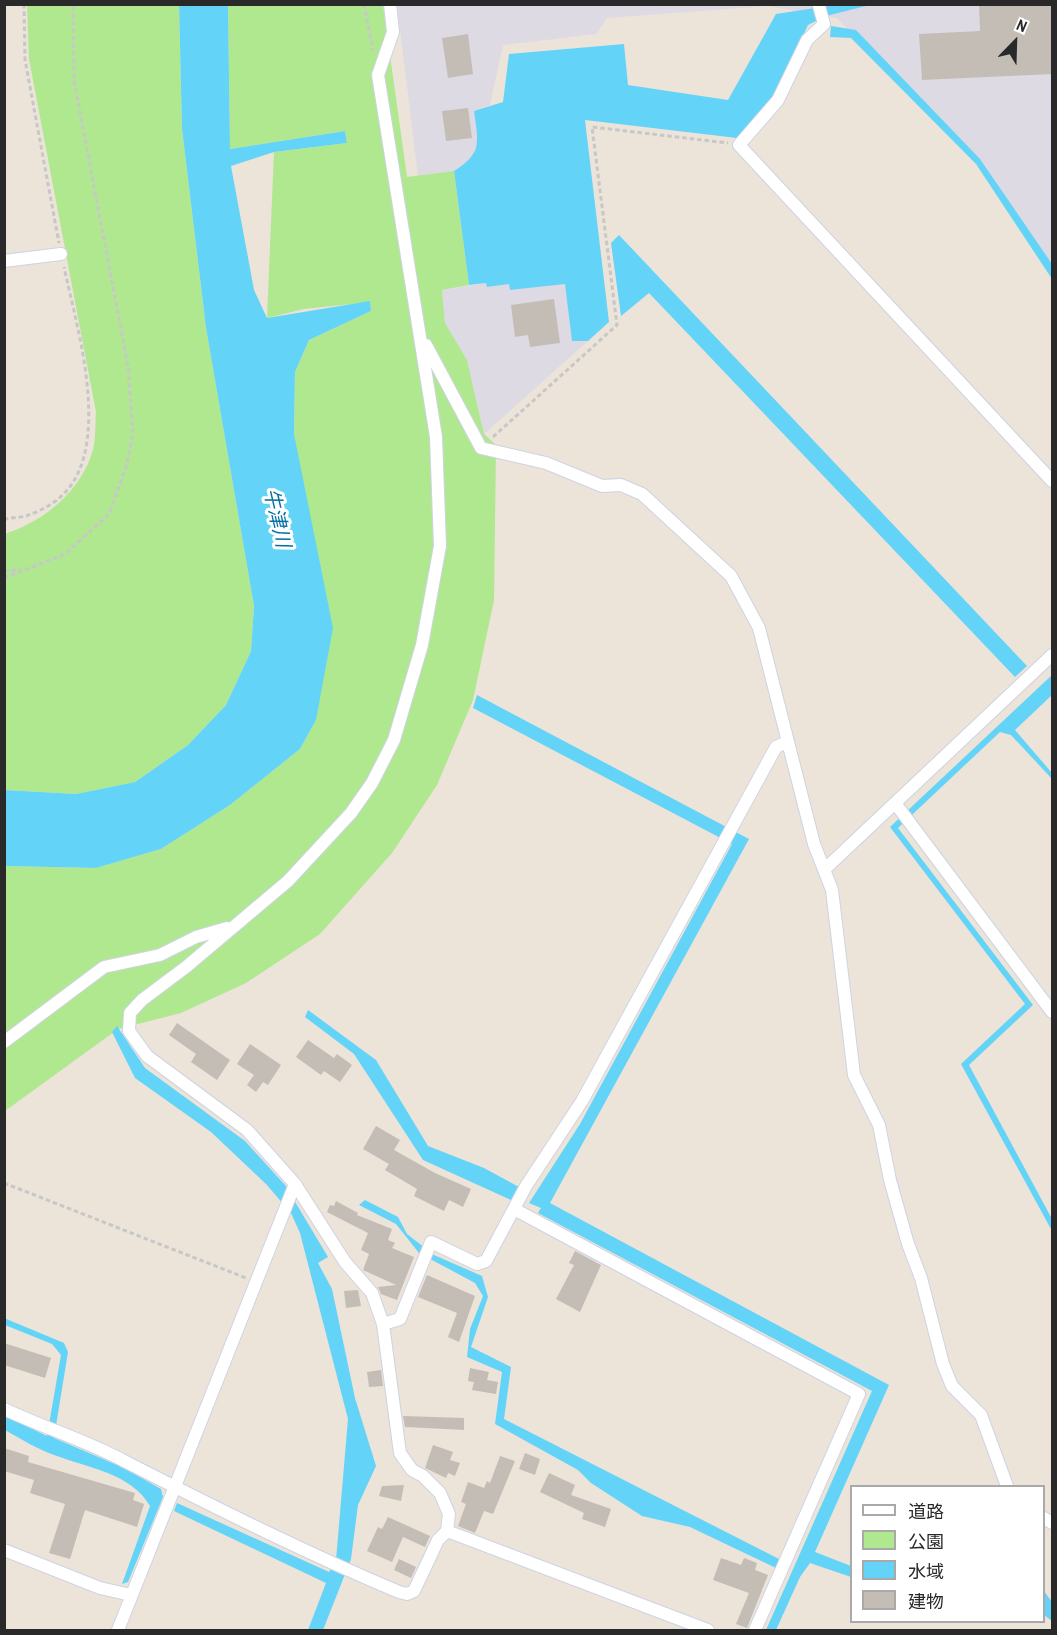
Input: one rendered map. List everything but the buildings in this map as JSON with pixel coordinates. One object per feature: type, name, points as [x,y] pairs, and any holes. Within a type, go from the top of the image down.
[{"type":"street","points":[[4,1409],[125,1461],[175,1489],[330,1563],[399,1592],[407,1594],[414,1591],[438,1540],[447,1531],[449,1514],[440,1493],[423,1476],[412,1470],[400,1452],[383,1324],[372,1293],[345,1262],[295,1184],[247,1130],[147,1056],[129,1031],[130,1013],[142,1000],[186,967],[288,881],[351,813],[372,783],[394,740],[422,645],[440,546],[436,437],[378,75],[393,32],[390,4]]},
{"type":"street","points":[[819,6],[824,24],[807,40],[778,100],[739,145],[1053,482]]},
{"type":"street","points":[[4,261],[61,254]]},
{"type":"street","points":[[421,336],[481,448],[546,463],[602,486],[621,485],[642,494],[730,576],[759,628],[814,844],[832,890],[854,1075],[879,1125],[893,1191],[908,1244],[921,1278],[943,1364],[952,1386],[981,1415],[1007,1485]]},
{"type":"street","points":[[825,868],[902,812],[1053,655]]},
{"type":"street","points":[[383,1324],[400,1318],[431,1242],[477,1264],[486,1261],[514,1209],[582,1101],[776,747],[788,742]]},
{"type":"street","points":[[902,812],[1053,1012]]},
{"type":"street","points":[[4,1042],[104,967],[160,955],[196,937],[231,927]]},
{"type":"street","points":[[118,1630],[295,1184]]},
{"type":"street","points":[[514,1209],[859,1394],[754,1630]]},
{"type":"street","points":[[447,1531],[708,1630]]},
{"type":"street","points":[[4,1550],[100,1587],[131,1595]]},
{"type":"path","points":[[4,520],[25,516],[52,504],[75,478],[88,447],[90,412],[81,347],[61,254],[25,60],[24,4]]},
{"type":"path","points":[[4,578],[65,554],[109,514],[127,464],[134,434],[128,366],[74,81],[73,4]]},
{"type":"path","points":[[364,4],[378,75]]},
{"type":"path","points":[[481,448],[617,325],[592,127],[739,145]]},
{"type":"path","points":[[4,571],[26,570]]},
{"type":"path","points":[[4,1183],[256,1282]]},
{"type":"shaded area","points":[[397,5],[1052,5],[1052,269],[976,160],[837,18],[768,6],[607,18],[596,34],[503,45],[490,105],[474,111],[478,141],[471,161],[454,171],[418,176]]},
{"type":"shaded area","points":[[487,283],[488,287],[509,284],[510,290],[566,283],[572,341],[588,341],[484,434],[467,360],[445,324],[442,290]]},
{"type":"green space","points":[[27,5],[179,5],[182,129],[206,328],[254,606],[251,651],[226,705],[188,745],[135,782],[76,794],[5,790],[4,534],[19,529],[47,513],[80,479],[93,450],[96,412],[29,59]]},
{"type":"green space","points":[[228,5],[383,5],[407,177],[454,171],[469,285],[442,290],[445,323],[467,360],[484,434],[496,445],[494,600],[473,700],[437,785],[392,853],[320,934],[246,983],[181,1013],[118,1029],[5,1111],[5,866],[96,868],[161,849],[230,805],[300,749],[316,720],[294,434],[295,372],[309,340],[371,311],[370,302],[304,309],[267,318],[274,152],[347,143],[345,131],[230,149]]},
{"type":"water","name":"牛津川","points":[[179,5],[228,5],[230,149],[345,131],[347,143],[274,152],[231,166],[254,290],[267,318],[370,301],[371,311],[309,340],[295,372],[294,434],[333,628],[316,720],[300,749],[230,805],[161,849],[96,868],[5,866],[5,790],[76,794],[135,782],[188,745],[226,705],[251,651],[254,606],[206,328],[182,129]]},
{"type":"water","points":[[835,5],[870,5],[826,16],[808,25],[774,97],[737,138],[585,120],[609,322],[588,341],[572,341],[565,284],[510,290],[509,284],[487,287],[486,283],[469,285],[454,171],[470,158],[476,146],[477,131],[474,111],[503,102],[509,54],[624,44],[628,85],[728,100],[776,14]]},
{"type":"water","points":[[831,26],[856,30],[980,159],[1052,264],[1052,279],[976,164],[851,38],[830,37]]},
{"type":"water","points":[[619,235],[1027,666],[1015,677],[649,293],[621,316],[611,243]]},
{"type":"water","points":[[1052,675],[1052,695],[1015,730],[1052,773],[1052,779],[1011,735],[1000,732],[898,828],[1033,1005],[969,1065],[1052,1219],[1052,1231],[961,1064],[1025,1004],[890,827]]},
{"type":"water","points":[[477,695],[749,839],[550,1203],[889,1385],[815,1552],[850,1566],[850,1577],[810,1563],[800,1577],[776,1630],[766,1630],[872,1391],[538,1213],[541,1208],[529,1203],[580,1124],[732,844],[473,708]]},
{"type":"water","points":[[308,1010],[376,1060],[428,1146],[484,1168],[519,1187],[511,1200],[423,1160],[354,1054],[305,1017]]},
{"type":"water","points":[[117,1026],[145,1068],[245,1141],[285,1185],[328,1257],[318,1263],[332,1289],[355,1398],[376,1466],[358,1505],[351,1559],[323,1630],[308,1630],[326,1583],[174,1511],[177,1503],[329,1572],[336,1560],[348,1419],[300,1233],[291,1213],[266,1184],[211,1132],[135,1078],[112,1032]]},
{"type":"water","points":[[365,1200],[398,1217],[407,1234],[434,1255],[482,1276],[488,1297],[471,1347],[511,1367],[504,1419],[781,1560],[776,1568],[690,1527],[642,1516],[591,1483],[578,1470],[495,1424],[502,1372],[467,1357],[470,1329],[483,1296],[475,1283],[419,1253],[396,1224],[359,1205]]},
{"type":"water","points":[[4,1318],[64,1343],[68,1352],[54,1438],[124,1468],[161,1489],[163,1497],[128,1582],[122,1584],[150,1506],[132,1486],[120,1479],[48,1453],[5,1430],[5,1416],[47,1436],[61,1355],[52,1344],[5,1325]]},
{"type":"water","points":[[1045,1592],[1052,1602],[1052,1621],[1045,1616]]}]
